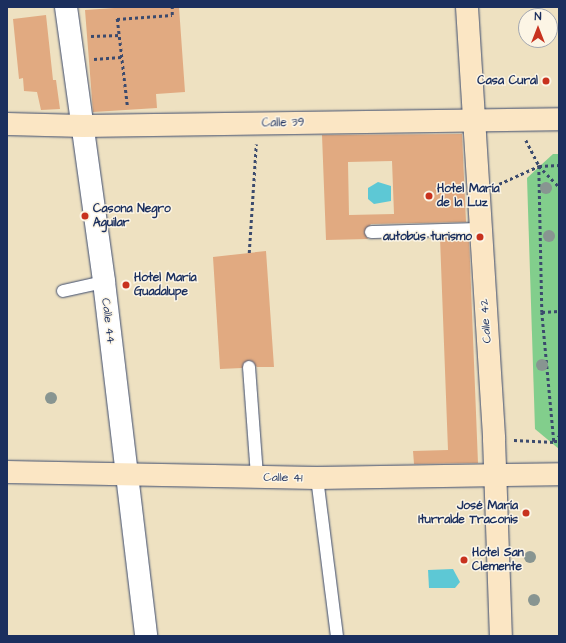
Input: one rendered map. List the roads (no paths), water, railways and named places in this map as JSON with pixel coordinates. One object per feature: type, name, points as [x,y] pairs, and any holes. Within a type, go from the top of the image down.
[{"type":"main road","name":"Calle 42","points":[[468,7],[480,229],[496,475],[501,636]]},
{"type":"main road","name":"Calle 39","points":[[7,124],[83,126],[474,119],[559,119]]},
{"type":"main road","name":"Calle 41","points":[[7,472],[128,476],[317,478],[559,474]]},
{"type":"street","name":"Calle 44","points":[[66,7],[104,282],[146,636]]},
{"type":"lane","points":[[371,232],[480,229]]},
{"type":"lane","points":[[63,291],[104,282]]},
{"type":"lane","points":[[249,367],[257,477]]},
{"type":"lane","points":[[317,478],[337,636]]},
{"type":"water","points":[[378,182],[391,186],[391,201],[374,204],[368,199],[368,188]]},
{"type":"water","points":[[453,569],[460,582],[455,588],[429,588],[428,570]]},
{"type":"place","name":"Casa Cural","points":[[546,81]]},
{"type":"place","name":"Hotel María de la Luz","points":[[429,196]]},
{"type":"place","name":"Casona Negro Aguilar","points":[[85,216]]},
{"type":"place","name":"autobús turismo","points":[[480,237]]},
{"type":"place","name":"Hotel María Guadalupe","points":[[126,285]]},
{"type":"place","name":"José María Iturralde Traconis","points":[[526,513]]},
{"type":"place","name":"Hotel San Clemente","points":[[464,560]]}]
